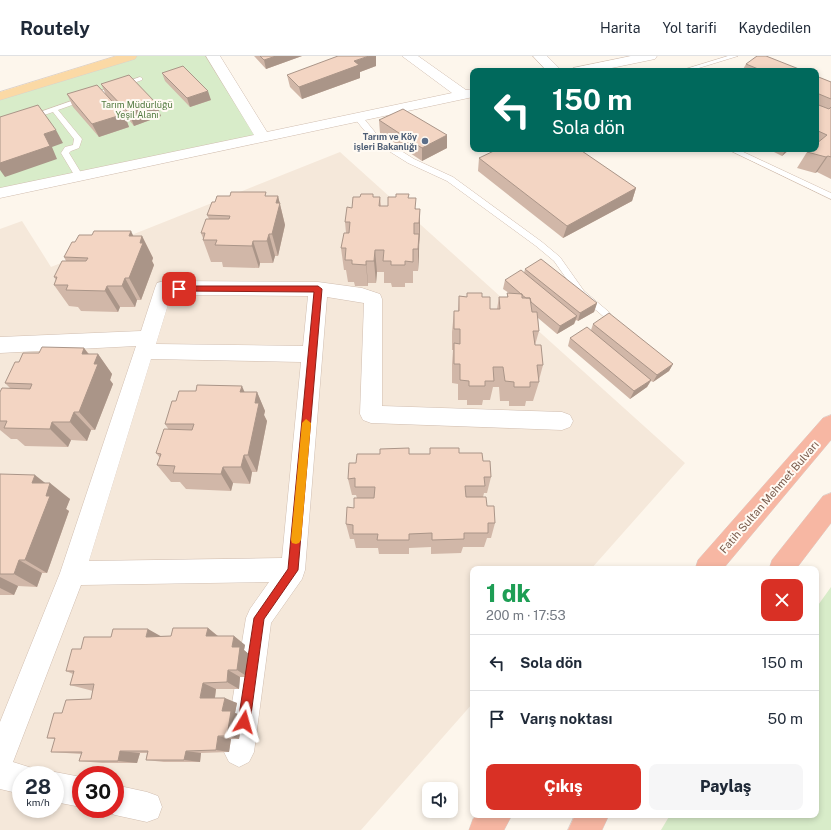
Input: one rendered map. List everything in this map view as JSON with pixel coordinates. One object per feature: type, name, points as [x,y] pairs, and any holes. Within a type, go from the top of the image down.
[{"type":"highway","name":"Fatih Sultan Mehmet Bulvarı","points":[[710,566],[831,424]]},
{"type":"highway","points":[[783,566],[831,504]]},
{"type":"highway","points":[[484,830],[494,818]]},
{"type":"highway","points":[[583,830],[592,818]]},
{"type":"main road","points":[[0,96],[130,56]]},
{"type":"street","points":[[213,56],[263,137]]},
{"type":"street","points":[[409,56],[468,94]]},
{"type":"street","points":[[540,56],[552,68]]},
{"type":"street","points":[[592,68],[650,56]]},
{"type":"street","points":[[0,193],[468,94]]},
{"type":"street","points":[[0,758],[73,573],[164,288],[318,289],[373,298],[371,414],[562,421]]},
{"type":"street","points":[[239,752],[259,618],[293,570],[318,289]]},
{"type":"street","points":[[0,345],[145,345],[313,354]]},
{"type":"street","points":[[73,573],[293,570]]},
{"type":"street","points":[[0,774],[12,777]]},
{"type":"street","points":[[124,802],[147,807]]},
{"type":"lane","points":[[693,68],[735,56]]},
{"type":"lane","points":[[0,128],[140,79]]},
{"type":"lane","points":[[54,109],[78,139],[76,146],[68,149],[65,153],[79,176]]},
{"type":"lane","points":[[358,117],[376,139],[411,161],[450,179],[539,244],[557,259],[581,293],[606,314]]},
{"type":"lane","points":[[738,152],[831,196]]},
{"type":"shaded area","points":[[340,152],[685,463],[594,566],[470,566],[470,706],[361,830],[0,830],[0,229],[22,221],[51,267]]},
{"type":"green space","name":"Tarım Müdürlüğü Yeşil Alanı","points":[[130,56],[213,56],[263,137],[0,193],[0,96]]},
{"type":"green space","points":[[831,587],[831,830],[661,830],[668,818],[819,818],[819,604]]},
{"type":"building","points":[[260,56],[276,56],[264,60]]},
{"type":"building","points":[[338,56],[369,56],[354,61],[359,65],[299,87],[287,75]]},
{"type":"building","points":[[757,56],[766,56],[796,68],[756,68],[746,64]]},
{"type":"building","points":[[183,66],[208,91],[187,98],[162,73]]},
{"type":"building","points":[[129,75],[156,103],[129,113],[101,84]]},
{"type":"building","points":[[819,77],[831,82],[831,99],[819,94]]},
{"type":"building","points":[[97,85],[124,114],[92,124],[67,94]]},
{"type":"building","points":[[38,105],[56,130],[44,134],[50,146],[0,163],[0,117]]},
{"type":"building","points":[[819,105],[829,109],[831,107],[831,157],[807,152],[819,152],[819,142],[827,135],[819,131]]},
{"type":"building","points":[[403,109],[447,135],[422,148],[379,120]]},
{"type":"building","points":[[492,152],[583,152],[636,188],[567,226],[479,158]]},
{"type":"building","points":[[231,192],[266,192],[265,196],[278,196],[276,203],[280,203],[272,234],[269,234],[267,241],[253,241],[252,246],[215,245],[217,240],[203,240],[205,233],[201,233],[206,219],[229,219],[230,216],[207,215],[212,202],[215,202],[217,196],[230,196]]},
{"type":"building","points":[[361,194],[373,194],[373,197],[380,197],[379,206],[388,206],[388,197],[396,197],[396,194],[409,194],[408,198],[416,198],[415,209],[420,209],[419,223],[414,223],[414,234],[419,234],[418,249],[413,249],[413,262],[405,261],[405,265],[391,265],[391,261],[383,261],[384,250],[375,250],[374,261],[366,261],[366,265],[352,264],[352,260],[345,260],[346,248],[341,248],[344,233],[349,233],[350,222],[345,222],[347,207],[352,208],[353,197],[360,197]]},
{"type":"building","points":[[94,231],[131,231],[129,236],[142,236],[140,243],[143,243],[129,278],[125,278],[122,286],[107,286],[105,291],[66,290],[68,285],[54,285],[57,277],[54,277],[62,261],[86,261],[88,258],[64,257],[72,242],[75,242],[79,235],[92,235]]},
{"type":"building","points":[[541,259],[597,303],[580,313],[525,269]]},
{"type":"building","points":[[521,270],[577,316],[560,326],[531,302],[530,298],[526,298],[505,280]]},
{"type":"building","points":[[467,293],[482,293],[482,297],[490,297],[490,309],[500,309],[499,297],[508,297],[507,293],[522,294],[522,298],[530,298],[532,312],[537,312],[539,331],[533,331],[535,345],[541,345],[543,365],[537,365],[539,382],[530,382],[530,387],[514,387],[514,382],[505,381],[503,367],[493,367],[494,381],[485,381],[485,386],[469,386],[469,381],[460,380],[460,364],[454,364],[454,343],[460,344],[460,329],[454,329],[454,311],[459,311],[459,296],[467,297]]},
{"type":"building","points":[[609,313],[673,364],[657,375],[593,324]]},
{"type":"building","points":[[587,327],[651,380],[634,391],[570,338]]},
{"type":"building","points":[[42,347],[84,348],[82,354],[98,354],[94,364],[98,364],[79,412],[74,412],[70,422],[52,422],[50,429],[4,428],[7,421],[0,421],[0,392],[2,388],[30,389],[32,384],[5,383],[15,362],[19,362],[23,353],[39,353]]},
{"type":"building","points":[[197,385],[242,386],[240,392],[257,392],[255,403],[259,403],[248,455],[244,455],[241,467],[223,467],[221,474],[173,473],[175,466],[157,465],[161,454],[156,453],[164,429],[192,430],[194,424],[165,424],[172,401],[176,401],[179,391],[196,391]]},
{"type":"building","points":[[409,448],[409,454],[430,454],[430,448],[459,448],[459,453],[482,453],[483,461],[490,461],[491,477],[484,477],[485,486],[465,486],[466,497],[486,497],[487,506],[494,506],[495,523],[488,523],[488,533],[464,533],[464,539],[432,540],[432,533],[409,534],[409,540],[377,540],[378,534],[353,534],[353,525],[346,524],[347,507],[354,508],[354,498],[374,498],[375,487],[355,487],[355,478],[348,479],[349,463],[356,463],[357,454],[380,454],[380,449]]},
{"type":"building","points":[[0,474],[35,475],[32,483],[50,483],[46,496],[50,496],[25,560],[19,560],[14,574],[0,574]]},
{"type":"building","points":[[173,628],[208,628],[206,636],[234,636],[232,647],[240,647],[237,670],[228,670],[227,682],[203,683],[200,698],[225,698],[222,711],[231,711],[227,736],[218,736],[216,750],[186,751],[184,760],[146,760],[148,751],[120,751],[118,761],[79,761],[82,752],[51,752],[55,738],[47,738],[54,713],[62,713],[66,700],[91,699],[94,684],[70,685],[74,671],[66,671],[72,649],[81,649],[84,637],[111,637],[113,629],[148,629],[146,637],[171,636]]},
{"type":"slow traffic","points":[[296,540],[306,423]]},
{"type":"place","name":"Tarım ve Köy işleri Bakanlığı","points":[[425,141]]},
{"type":"route","points":[[179,289],[318,289],[293,570],[259,618],[244,722]]}]
